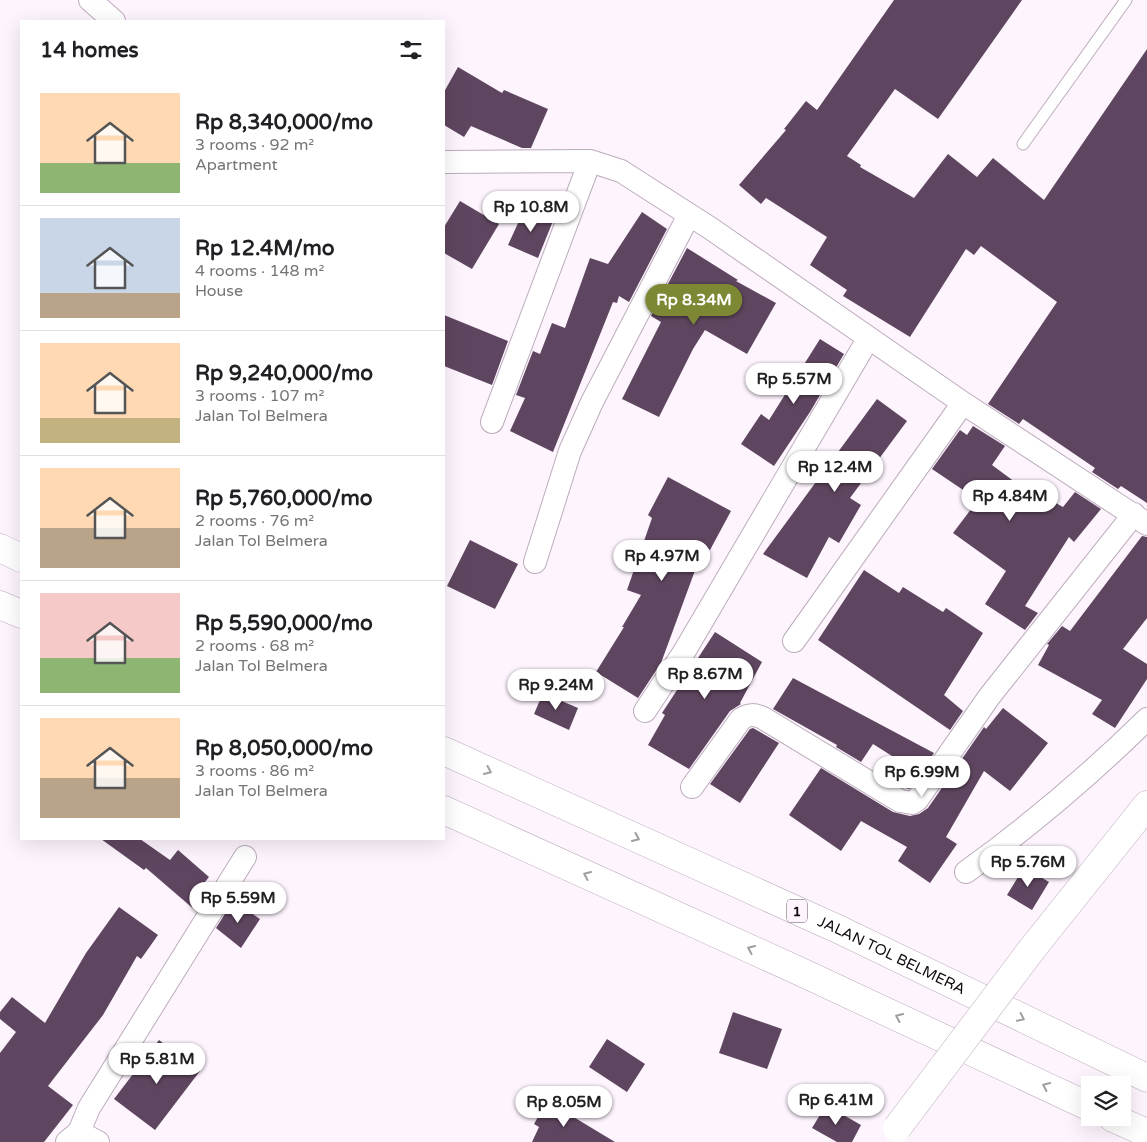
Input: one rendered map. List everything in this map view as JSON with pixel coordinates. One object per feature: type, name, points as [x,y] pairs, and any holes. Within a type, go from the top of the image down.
[{"type":"main road","points":[[0,548],[20,558]]},
{"type":"main road","points":[[0,605],[20,614]]},
{"type":"main road","name":"JALAN TOL BELMERA","points":[[445,751],[840,930],[1147,1078]]},
{"type":"main road","points":[[894,1135],[1032,949],[1147,805]]},
{"type":"main road","points":[[445,810],[799,971],[1081,1103]]},
{"type":"main road","points":[[1131,1126],[1147,1133]]},
{"type":"street","points":[[90,0],[113,20]]},
{"type":"street","points":[[445,162],[590,161],[621,171],[689,215],[868,339],[1140,519],[989,697],[912,803],[900,801],[755,714],[747,715],[741,719],[692,787]]},
{"type":"street","points":[[492,422],[590,161]]},
{"type":"street","points":[[535,562],[570,451],[592,402],[689,215]]},
{"type":"street","points":[[646,711],[684,652],[868,339]]},
{"type":"street","points":[[794,641],[962,402]]},
{"type":"street","points":[[966,872],[1017,835],[1084,779],[1147,718]]},
{"type":"street","points":[[81,1139],[89,1108],[245,857]]},
{"type":"lane","points":[[1023,144],[1126,0]]},
{"type":"building","points":[[894,0],[1022,0],[938,119],[895,89],[847,156],[861,165],[860,167],[914,198],[948,154],[977,177],[993,158],[1044,200],[1147,49],[1147,503],[1121,486],[1118,489],[1092,472],[1095,468],[1023,419],[1019,424],[988,404],[1057,302],[981,246],[974,255],[966,249],[910,337],[843,296],[847,290],[810,265],[827,237],[766,198],[761,204],[739,185],[786,130],[784,129],[806,101],[817,110]]},
{"type":"building","points":[[458,67],[502,93],[504,90],[548,109],[531,148],[522,148],[471,126],[464,137],[445,126],[445,90]]},
{"type":"building","points":[[460,201],[499,224],[472,269],[445,254],[445,225]]},
{"type":"building","points":[[525,208],[553,221],[538,258],[508,245]]},
{"type":"building","points":[[642,212],[667,229],[629,302],[619,296],[617,303],[613,302],[553,452],[510,431],[525,398],[516,395],[533,351],[540,354],[552,323],[565,328],[590,258],[608,264]]},
{"type":"building","points":[[687,248],[738,280],[736,281],[776,303],[747,354],[705,330],[693,349],[659,417],[622,399],[661,322],[651,316]]},
{"type":"building","points":[[445,315],[508,341],[492,385],[445,366]]},
{"type":"building","points":[[820,339],[844,354],[810,412],[774,466],[741,444],[761,414],[769,420]]},
{"type":"building","points":[[877,399],[907,421],[850,498],[861,505],[839,543],[829,537],[807,578],[763,554]]},
{"type":"building","points":[[973,426],[1005,446],[992,465],[1030,493],[1032,490],[1063,507],[1075,492],[1101,509],[1074,542],[1069,537],[1025,606],[1038,613],[1025,630],[985,604],[1006,571],[953,533],[978,500],[932,469],[960,430],[967,435]]},
{"type":"building","points":[[668,477],[731,511],[710,550],[704,546],[661,663],[638,698],[596,672],[641,595],[627,590],[652,518],[648,515]]},
{"type":"building","points":[[1142,536],[1147,537],[1147,618],[1123,649],[1147,664],[1147,679],[1115,728],[1092,714],[1102,700],[1038,665],[1049,645],[1047,644],[1062,626],[1070,631]]},
{"type":"building","points":[[470,540],[518,564],[495,609],[447,586]]},
{"type":"building","points":[[864,570],[899,593],[903,587],[943,612],[946,608],[983,633],[944,695],[963,711],[950,730],[818,640]]},
{"type":"building","points":[[715,632],[762,662],[741,704],[730,711],[689,769],[648,745],[665,715],[662,713]]},
{"type":"building","points":[[793,678],[934,753],[909,789],[901,786],[911,768],[873,744],[861,762],[836,747],[837,745],[773,709]]},
{"type":"building","points":[[543,693],[578,708],[569,730],[534,714]]},
{"type":"building","points":[[1003,708],[1048,743],[1010,791],[984,771],[946,837],[957,844],[930,883],[898,861],[907,847],[861,821],[841,851],[789,815],[821,768],[893,812],[910,816],[919,814],[928,808],[984,727],[986,729]]},
{"type":"building","points":[[753,728],[779,743],[740,803],[710,784],[750,729]]},
{"type":"building","points":[[102,840],[141,840],[170,860],[178,850],[209,877],[205,882],[211,886],[196,911],[146,868],[144,870]]},
{"type":"building","points":[[1024,867],[1049,882],[1032,910],[1007,895]]},
{"type":"building","points":[[233,901],[260,919],[241,948],[216,928]]},
{"type":"building","points":[[119,907],[158,935],[141,959],[137,956],[103,1015],[48,1086],[73,1105],[44,1142],[0,1142],[0,1053],[16,1032],[0,1019],[0,1012],[12,997],[45,1023],[86,953]]},
{"type":"building","points":[[733,1012],[782,1029],[767,1069],[719,1053]]},
{"type":"building","points":[[607,1039],[645,1064],[627,1092],[589,1067]]},
{"type":"building","points":[[159,1040],[200,1071],[155,1130],[114,1099]]},
{"type":"building","points":[[547,1101],[615,1142],[532,1142],[539,1127],[534,1124]]},
{"type":"building","points":[[826,1105],[861,1125],[852,1142],[837,1142],[812,1128]]}]
